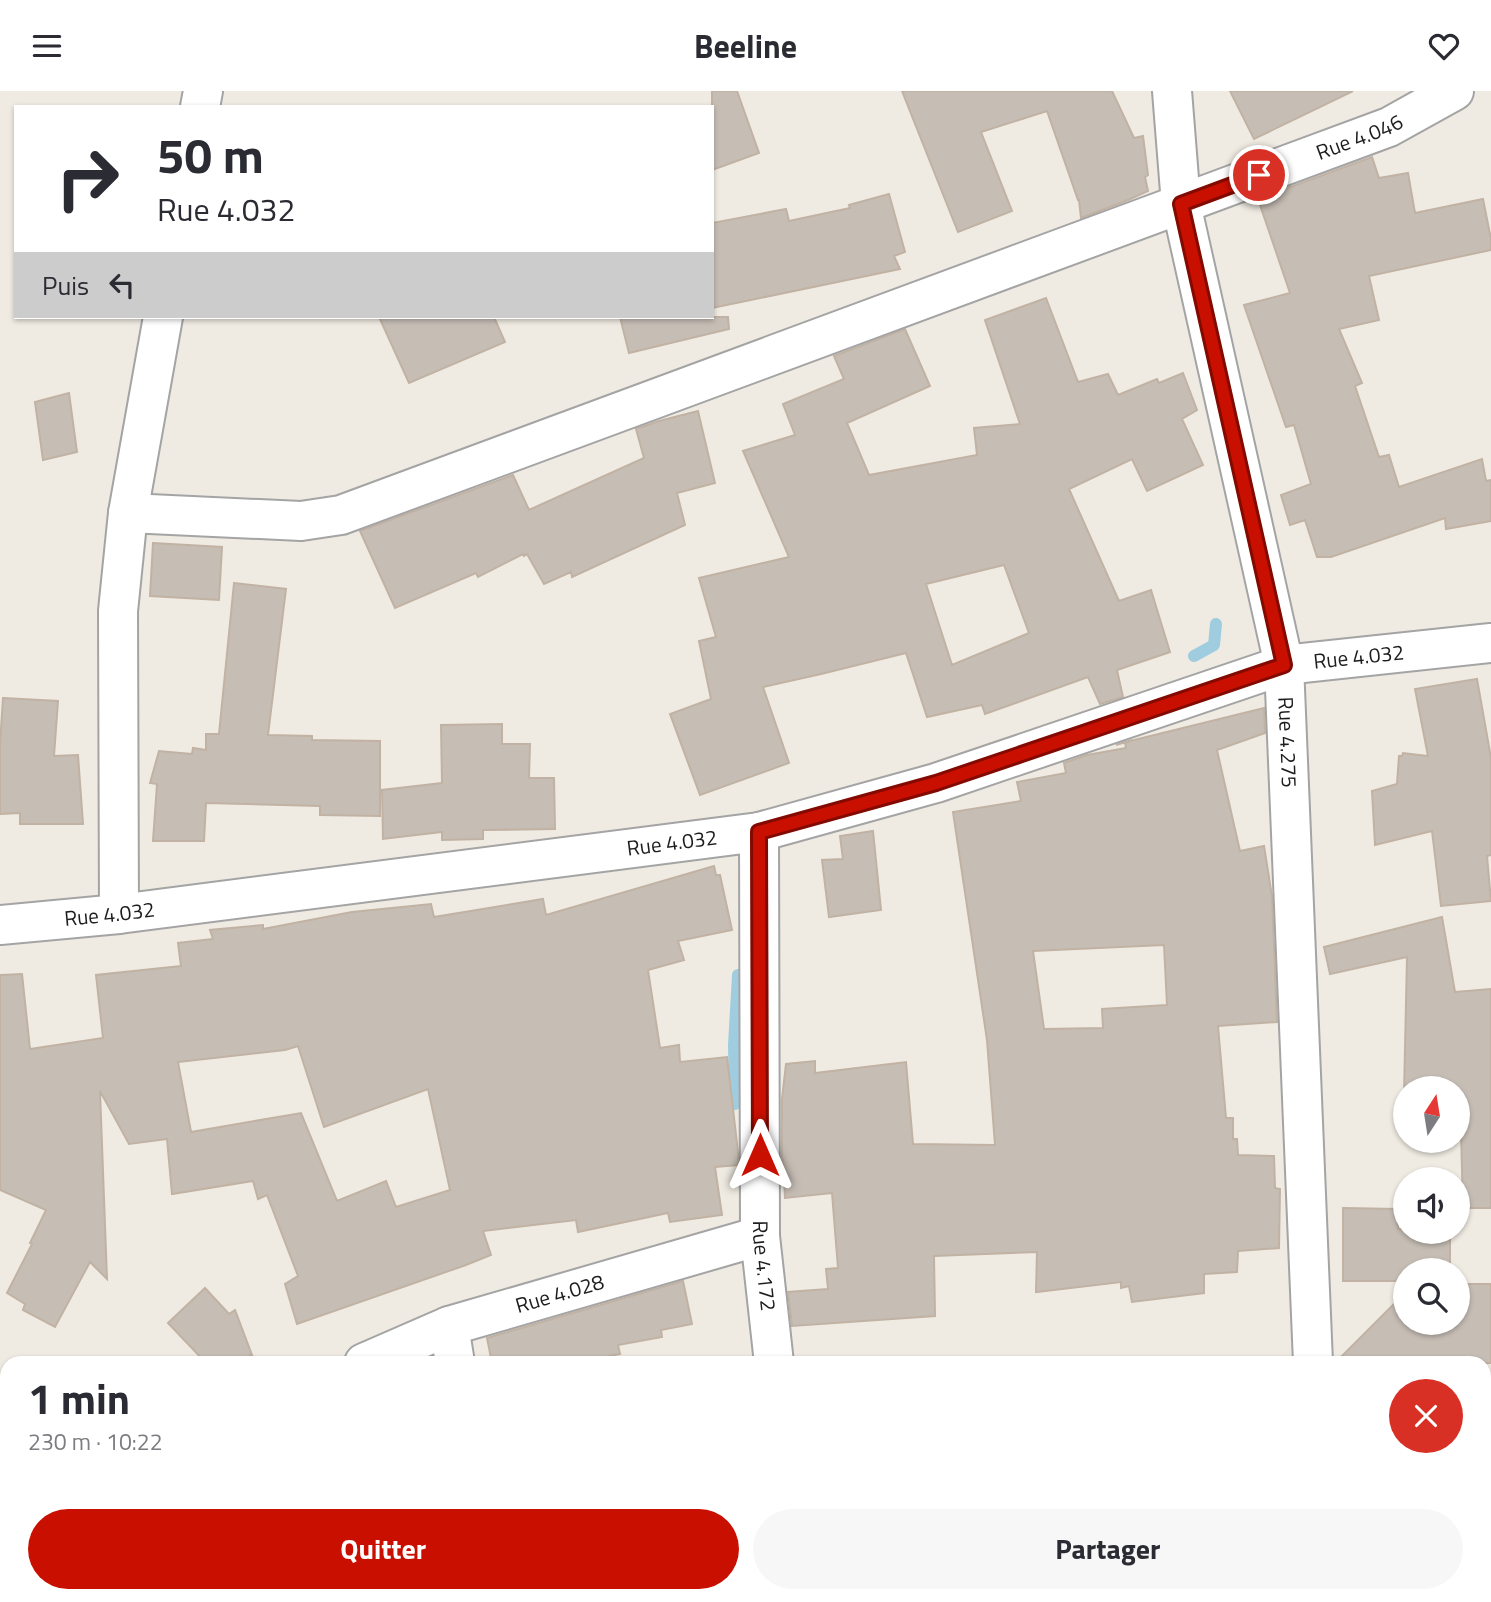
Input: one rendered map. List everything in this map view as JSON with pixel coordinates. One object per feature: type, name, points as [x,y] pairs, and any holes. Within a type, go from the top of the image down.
[{"type":"street","name":"Rue 4.275","points":[[1172,91],[1181,204],[1284,665],[1313,1356]]},
{"type":"street","name":"Rue 4.046","points":[[128,513],[302,521],[341,515],[1389,127],[1454,91]]},
{"type":"street","points":[[119,914],[118,611],[128,513],[163,319]]},
{"type":"street","name":"Rue 4.032","points":[[0,925],[119,914],[759,832],[936,783],[1284,665],[1491,643]]},
{"type":"street","name":"Rue 4.172","points":[[759,832],[760,1236],[773,1356]]},
{"type":"street","name":"Rue 4.028","points":[[380,1356],[449,1326],[760,1236]]},
{"type":"street","points":[[449,1326],[453,1356]]},
{"type":"building","points":[[712,91],[737,91],[759,153],[714,169]]},
{"type":"building","points":[[902,91],[1112,91],[1134,138],[1143,136],[1148,191],[1081,218],[1079,200],[1047,111],[981,132],[1012,211],[958,232]]},
{"type":"building","points":[[1230,91],[1353,91],[1254,139]]},
{"type":"building","points":[[1372,157],[1379,178],[1408,173],[1415,213],[1483,199],[1491,250],[1369,276],[1379,320],[1339,329],[1362,383],[1355,386],[1379,457],[1389,455],[1399,487],[1482,459],[1486,481],[1491,480],[1491,521],[1446,529],[1445,518],[1331,557],[1317,557],[1305,520],[1290,525],[1281,495],[1311,484],[1294,425],[1286,427],[1244,305],[1290,293],[1258,199]]},
{"type":"building","points":[[889,194],[905,252],[894,256],[900,269],[714,308],[714,223],[786,209],[789,221],[850,208],[849,205]]},
{"type":"building","points":[[1046,298],[1078,382],[1108,374],[1118,395],[1157,379],[1159,383],[1183,373],[1197,410],[1182,419],[1203,465],[1147,491],[1132,459],[1069,489],[1119,601],[1151,590],[1170,652],[1117,670],[1123,697],[1100,704],[1088,677],[985,714],[982,705],[927,717],[906,653],[763,687],[789,763],[700,795],[670,714],[711,699],[699,641],[716,637],[699,578],[789,557],[743,451],[795,435],[783,404],[844,379],[834,356],[905,329],[930,386],[847,423],[869,475],[977,455],[974,428],[1020,424],[985,320]],"holes":[[[1004,565],[1029,633],[952,665],[926,584]]]},
{"type":"building","points":[[728,317],[729,329],[629,353],[620,319]]},
{"type":"building","points":[[380,319],[495,319],[505,342],[409,383]]},
{"type":"building","points":[[69,393],[77,452],[43,460],[35,402]]},
{"type":"building","points":[[698,411],[715,483],[677,493],[685,525],[572,577],[571,572],[544,584],[527,554],[523,554],[478,577],[476,573],[395,608],[360,531],[513,475],[529,510],[644,458],[636,429]]},
{"type":"building","points":[[153,543],[222,547],[219,600],[150,596]]},
{"type":"building","points":[[234,583],[286,589],[268,735],[312,736],[312,740],[380,741],[380,816],[320,815],[320,806],[206,803],[204,841],[153,841],[157,784],[150,783],[159,751],[192,754],[193,748],[206,750],[206,734],[219,734]]},
{"type":"building","points":[[1477,679],[1491,758],[1491,855],[1487,856],[1491,901],[1441,906],[1432,831],[1375,845],[1372,791],[1397,784],[1399,756],[1403,753],[1428,756],[1415,689]]},
{"type":"building","points":[[3,698],[58,701],[54,756],[78,755],[83,824],[20,824],[20,813],[0,814]]},
{"type":"building","points":[[1264,708],[1265,733],[1217,750],[1240,851],[1264,846],[1272,896],[1277,1022],[1218,1026],[1226,1118],[1233,1118],[1233,1139],[1237,1139],[1238,1155],[1274,1156],[1275,1188],[1280,1189],[1279,1248],[1238,1251],[1237,1272],[1204,1274],[1204,1293],[1132,1302],[1129,1286],[1121,1288],[1121,1282],[1036,1292],[1037,1252],[934,1256],[935,1316],[792,1326],[788,1292],[828,1289],[826,1269],[838,1268],[832,1193],[785,1198],[782,1099],[786,1064],[815,1061],[815,1073],[906,1062],[913,1144],[995,1145],[987,1040],[953,812],[1021,801],[1017,782],[1066,773],[1064,763],[1087,755],[1126,748],[1125,742]],"holes":[[[1164,945],[1167,1005],[1102,1009],[1103,1028],[1044,1029],[1033,951]]]},
{"type":"building","points":[[502,724],[502,744],[530,744],[529,778],[554,778],[555,829],[483,830],[483,839],[442,840],[442,832],[383,839],[382,790],[442,783],[441,725]]},
{"type":"building","points":[[873,831],[881,910],[829,917],[822,860],[843,859],[840,836]]},
{"type":"building","points":[[714,866],[716,875],[720,875],[732,930],[678,941],[684,960],[648,970],[660,1048],[679,1045],[680,1062],[727,1057],[738,1165],[715,1167],[722,1215],[670,1222],[668,1213],[578,1232],[576,1220],[483,1231],[491,1255],[297,1324],[285,1284],[298,1276],[267,1195],[258,1199],[253,1181],[172,1194],[167,1139],[129,1144],[100,1091],[107,1279],[90,1262],[55,1327],[23,1310],[25,1304],[7,1293],[46,1210],[0,1190],[0,975],[22,974],[30,1049],[103,1038],[96,975],[181,966],[178,943],[213,939],[210,930],[263,925],[263,929],[352,912],[431,904],[434,917],[543,899],[546,915]],"holes":[[[298,1046],[324,1127],[428,1089],[450,1190],[396,1207],[386,1181],[337,1201],[301,1113],[191,1132],[178,1062],[285,1050]]]},
{"type":"building","points":[[1442,917],[1455,992],[1491,989],[1491,1208],[1470,1208],[1470,1167],[1462,1167],[1462,1153],[1470,1153],[1470,1076],[1404,1076],[1407,957],[1330,974],[1324,947]]},
{"type":"building","points":[[1343,1208],[1393,1209],[1393,1244],[1450,1244],[1450,1258],[1393,1258],[1393,1281],[1343,1281]]},
{"type":"building","points":[[683,1281],[692,1324],[661,1330],[662,1337],[618,1345],[620,1354],[610,1356],[491,1356],[487,1338]]},
{"type":"building","points":[[1470,1284],[1491,1284],[1491,1356],[1342,1356],[1393,1305],[1393,1335],[1470,1335]]},
{"type":"building","points":[[205,1288],[229,1314],[235,1310],[252,1355],[199,1356],[168,1323]]},
{"type":"waterway","points":[[1194,656],[1214,645],[1216,624]]},
{"type":"waterway","points":[[735,1104],[734,1045],[738,975]]},
{"type":"route","points":[[760,1155],[759,832],[936,783],[1284,665],[1181,204],[1259,175]]}]
